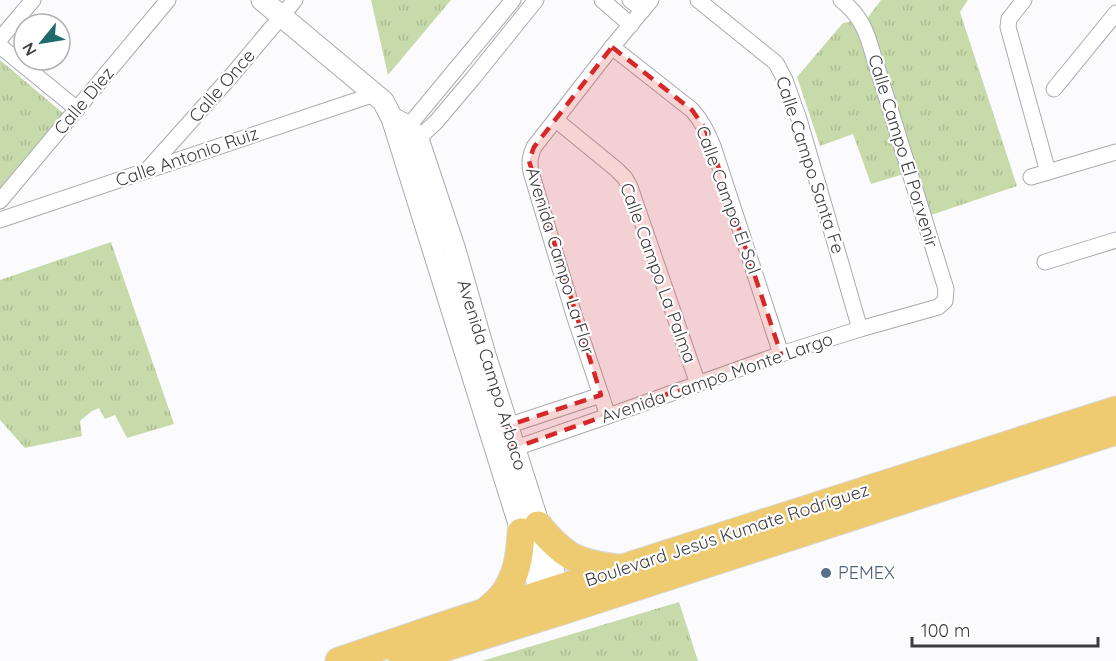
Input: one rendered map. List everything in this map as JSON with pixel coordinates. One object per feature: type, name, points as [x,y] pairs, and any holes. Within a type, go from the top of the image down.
[{"type":"highway","name":"Boulevard Jesús Kumate Rodríguez","points":[[339,661],[485,612],[553,602],[621,569],[1116,410]]},
{"type":"highway","name":"Boulevard Jesús Kumate Rodríguez","points":[[402,661],[553,602],[1116,432]]},
{"type":"highway","points":[[485,612],[502,596],[511,582],[530,529],[551,541],[567,554],[591,565],[621,569]]},
{"type":"street","points":[[0,39],[33,0]]},
{"type":"street","name":"Calle Diez","points":[[0,201],[168,0]]},
{"type":"street","name":"Avenida Campo Arbaco","points":[[262,0],[383,101],[404,135],[455,250],[485,355],[499,429],[553,602]]},
{"type":"street","name":"Calle Once","points":[[147,170],[295,0]]},
{"type":"street","points":[[404,135],[513,0]]},
{"type":"street","points":[[404,135],[469,84],[536,0]]},
{"type":"street","points":[[602,0],[631,25]]},
{"type":"street","points":[[630,0],[647,5]]},
{"type":"street","name":"Calle Campo Santa Fe","points":[[698,0],[776,63],[782,71],[799,119],[860,329]]},
{"type":"street","points":[[1024,0],[1009,19],[1008,27],[1048,172]]},
{"type":"street","name":"Calle Campo El Porvenir","points":[[849,2],[864,26],[946,289],[945,301],[938,307]]},
{"type":"street","name":"Avenida Campo La Flor","points":[[608,416],[554,249],[530,166],[530,156],[534,147],[647,5]]},
{"type":"street","points":[[1054,89],[1116,13]]},
{"type":"street","points":[[0,46],[77,109]]},
{"type":"street","name":"Calle Campo El Sol","points":[[612,47],[692,110],[706,130],[781,354]]},
{"type":"street","name":"Calle Antonio Ruiz","points":[[0,220],[375,94]]},
{"type":"street","name":"Calle Campo La Palma","points":[[556,120],[616,169],[630,187],[698,384]]},
{"type":"street","points":[[1031,177],[1116,152]]},
{"type":"street","points":[[1045,262],[1116,240]]},
{"type":"street","name":"Avenida Campo Monte Largo","points":[[506,451],[781,354],[938,307]]},
{"type":"street","points":[[499,429],[601,395]]},
{"type":"highlighted area","points":[[612,47],[692,110],[706,130],[781,354],[514,448],[507,426],[601,395],[529,161],[534,147]]},
{"type":"green space","points":[[371,0],[451,0],[388,75]]},
{"type":"green space","points":[[881,0],[968,0],[960,12],[1017,186],[931,215],[866,20]]},
{"type":"green space","points":[[853,21],[858,25],[904,174],[871,184],[853,134],[820,146],[797,77],[843,23]]},
{"type":"green space","points":[[0,60],[64,114],[0,191]]},
{"type":"green space","points":[[111,242],[174,424],[127,438],[115,415],[105,419],[99,408],[80,421],[82,436],[25,448],[0,420],[0,280]]},
{"type":"green space","points":[[679,602],[698,661],[482,661]]},
{"type":"place","name":"PEMEX","points":[[826,573]]}]
